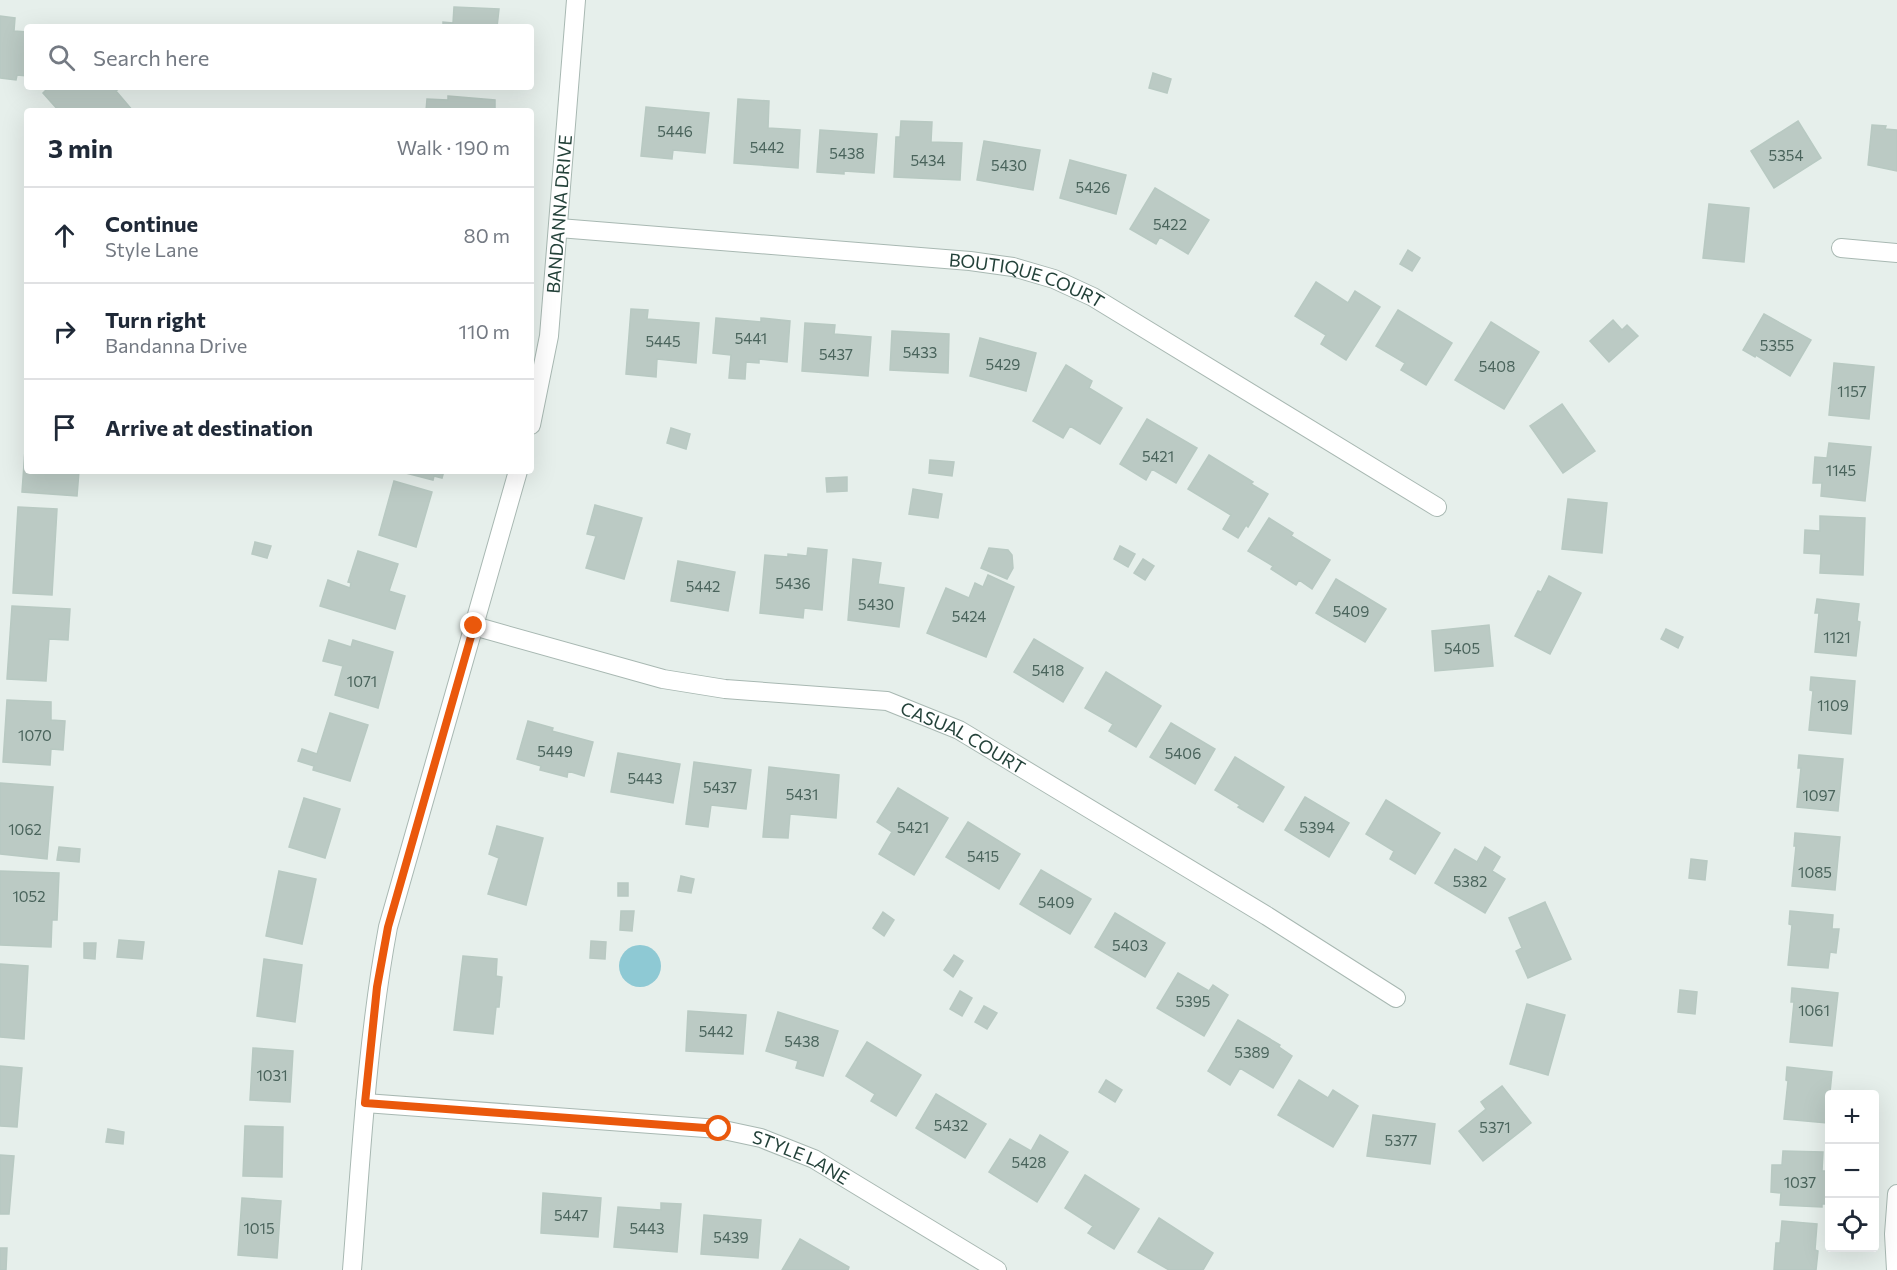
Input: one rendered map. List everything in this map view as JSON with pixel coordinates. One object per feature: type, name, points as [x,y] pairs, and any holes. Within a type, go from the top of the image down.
[{"type":"street","name":"BANDANNA DRIVE","points":[[534,411],[549,336],[576,0]]},
{"type":"street","name":"BOUTIQUE COURT","points":[[559,228],[970,261],[1013,267],[1054,279],[1093,297],[1437,507]]},
{"type":"street","points":[[1841,248],[1897,253]]},
{"type":"street","points":[[352,1270],[377,987],[388,927],[517,474]]},
{"type":"street","name":"CASUAL COURT","points":[[474,626],[663,679],[726,690],[888,701],[959,730],[1267,915],[1396,998]]},
{"type":"street","name":"STYLE LANE","points":[[365,1103],[719,1129],[761,1138],[814,1159],[997,1270]]},
{"type":"street","points":[[1896,1270],[1894,1234],[1897,1194]]},
{"type":"water","points":[[640,945],[648,946],[655,951],[660,958],[660,974],[655,981],[648,986],[640,987],[632,986],[625,981],[620,974],[619,966],[620,958],[625,951],[632,946]]},
{"type":"building","points":[[454,7],[499,9],[497,24],[443,24],[443,22],[453,23]]},
{"type":"building","points":[[0,16],[15,18],[14,31],[24,32],[24,76],[17,75],[16,80],[0,78]]},
{"type":"building","points":[[1153,73],[1171,79],[1167,93],[1149,88]]},
{"type":"building","points":[[46,90],[117,90],[130,108],[56,108],[43,93]]},
{"type":"building","points":[[448,96],[495,100],[495,108],[426,108],[427,99],[448,100]]},
{"type":"building","points":[[738,99],[769,101],[768,128],[800,130],[798,168],[734,163]]},
{"type":"building","points":[[646,107],[709,113],[705,153],[673,150],[672,159],[641,156]]},
{"type":"building","points":[[901,121],[932,122],[931,142],[962,143],[960,180],[894,177],[896,137],[900,137]]},
{"type":"building","points":[[1798,121],[1821,158],[1774,188],[1751,151]]},
{"type":"building","points":[[1872,125],[1897,130],[1897,171],[1868,165]]},
{"type":"building","points":[[820,130],[877,134],[874,173],[817,172]]},
{"type":"building","points":[[984,141],[1040,150],[1033,190],[977,180]]},
{"type":"building","points":[[1070,160],[1126,175],[1116,214],[1060,198]]},
{"type":"building","points":[[1155,188],[1209,220],[1188,254],[1160,237],[1156,244],[1130,229]]},
{"type":"building","points":[[1709,204],[1749,208],[1744,262],[1703,258]]},
{"type":"building","points":[[1408,250],[1420,258],[1412,271],[1400,264]]},
{"type":"building","points":[[1316,282],[1348,303],[1355,291],[1380,307],[1346,360],[1321,344],[1326,335],[1295,316]]},
{"type":"building","points":[[631,309],[648,310],[647,319],[699,323],[696,363],[657,359],[656,377],[626,374]]},
{"type":"building","points":[[1398,310],[1452,343],[1426,385],[1401,370],[1405,363],[1376,346]]},
{"type":"building","points":[[1764,314],[1811,340],[1790,376],[1756,355],[1755,357],[1743,350]]},
{"type":"building","points":[[716,318],[761,322],[761,318],[790,321],[787,362],[759,359],[759,363],[746,362],[745,379],[729,378],[731,355],[713,353]]},
{"type":"building","points":[[1613,320],[1622,330],[1627,325],[1638,336],[1609,362],[1590,341]]},
{"type":"building","points":[[1491,322],[1539,352],[1504,409],[1455,380]]},
{"type":"building","points":[[805,323],[835,325],[834,334],[871,337],[868,376],[802,371]]},
{"type":"building","points":[[892,331],[949,334],[948,373],[890,370]]},
{"type":"building","points":[[980,338],[1036,353],[1026,391],[970,376]]},
{"type":"building","points":[[1834,363],[1874,367],[1869,419],[1829,415]]},
{"type":"building","points":[[1066,365],[1092,381],[1089,388],[1122,408],[1100,444],[1070,426],[1063,438],[1033,421]]},
{"type":"building","points":[[1562,404],[1595,451],[1563,473],[1530,426]]},
{"type":"building","points":[[1147,419],[1197,448],[1176,483],[1152,469],[1146,480],[1120,464]]},
{"type":"building","points":[[671,428],[690,434],[686,449],[667,443]]},
{"type":"building","points":[[1829,443],[1871,447],[1865,501],[1821,496],[1822,483],[1813,483],[1815,457],[1827,458]]},
{"type":"building","points":[[1209,455],[1268,494],[1248,527],[1246,525],[1238,538],[1223,529],[1231,515],[1188,489]]},
{"type":"building","points":[[930,460],[954,462],[952,476],[929,473]]},
{"type":"building","points":[[24,464],[24,474],[79,474],[77,496],[22,492]]},
{"type":"building","points":[[410,474],[443,474],[442,478],[434,476],[433,480]]},
{"type":"building","points":[[847,477],[847,491],[827,492],[826,478]]},
{"type":"building","points":[[394,481],[432,492],[416,547],[379,535]]},
{"type":"building","points":[[913,489],[942,494],[938,518],[909,514]]},
{"type":"building","points":[[1568,499],[1607,503],[1602,553],[1562,549]]},
{"type":"building","points":[[595,505],[642,518],[624,579],[586,568],[596,536],[587,534]]},
{"type":"building","points":[[18,507],[57,509],[52,595],[13,593]]},
{"type":"building","points":[[1820,516],[1865,518],[1863,575],[1820,573],[1821,554],[1804,553],[1805,530],[1820,531]]},
{"type":"building","points":[[1269,518],[1293,533],[1291,536],[1330,560],[1312,589],[1299,580],[1296,585],[1271,569],[1273,566],[1248,551]]},
{"type":"building","points":[[255,542],[271,546],[267,558],[252,554]]},
{"type":"building","points":[[1120,546],[1135,554],[1128,567],[1114,559]]},
{"type":"building","points":[[808,548],[827,550],[822,610],[804,608],[803,618],[760,613],[765,555],[807,556]]},
{"type":"building","points":[[989,548],[1008,550],[1012,555],[1013,568],[1007,579],[981,568]]},
{"type":"building","points":[[358,551],[398,564],[389,591],[405,596],[395,629],[320,606],[328,580],[350,588],[351,583],[348,582]]},
{"type":"building","points":[[853,559],[881,563],[878,584],[904,588],[899,627],[848,620]]},
{"type":"building","points":[[1143,559],[1154,566],[1145,580],[1134,573]]},
{"type":"building","points":[[678,561],[735,572],[728,611],[671,601]]},
{"type":"building","points":[[988,575],[1014,587],[986,657],[927,633],[946,588],[969,598],[975,583],[983,587]]},
{"type":"building","points":[[1549,576],[1581,593],[1550,654],[1515,636],[1538,591],[1541,592]]},
{"type":"building","points":[[1336,579],[1386,609],[1365,642],[1316,613]]},
{"type":"building","points":[[1817,599],[1859,604],[1857,621],[1860,622],[1856,656],[1815,652],[1819,613],[1815,613]]},
{"type":"building","points":[[12,606],[70,609],[68,640],[49,639],[46,681],[7,679]]},
{"type":"building","points":[[1489,625],[1493,666],[1435,671],[1432,631]]},
{"type":"building","points":[[1666,629],[1683,637],[1678,648],[1661,639]]},
{"type":"building","points":[[1034,639],[1083,668],[1063,702],[1014,672]]},
{"type":"building","points":[[329,640],[351,647],[353,640],[393,652],[378,708],[335,695],[343,666],[323,661]]},
{"type":"building","points":[[1106,672],[1161,706],[1136,747],[1109,731],[1113,724],[1085,708]]},
{"type":"building","points":[[1811,677],[1855,681],[1851,734],[1809,730],[1813,691],[1810,690]]},
{"type":"building","points":[[7,700],[51,702],[51,720],[65,721],[63,750],[51,749],[50,765],[3,762]]},
{"type":"building","points":[[330,713],[368,725],[350,781],[313,770],[314,766],[298,761],[302,749],[317,754]]},
{"type":"building","points":[[528,721],[553,728],[552,731],[593,742],[584,776],[568,771],[567,777],[540,770],[541,766],[517,759]]},
{"type":"building","points":[[1171,723],[1215,749],[1195,784],[1150,757]]},
{"type":"building","points":[[618,753],[680,764],[673,803],[611,792]]},
{"type":"building","points":[[1799,755],[1843,759],[1838,811],[1797,807],[1801,768],[1798,768]]},
{"type":"building","points":[[1235,757],[1284,787],[1263,822],[1215,790]]},
{"type":"building","points":[[694,762],[751,770],[746,809],[711,805],[708,827],[686,824]]},
{"type":"building","points":[[769,767],[839,775],[836,818],[790,814],[788,838],[763,837]]},
{"type":"building","points":[[0,783],[53,787],[47,859],[0,854]]},
{"type":"building","points":[[898,788],[948,818],[914,875],[879,854],[892,832],[877,822]]},
{"type":"building","points":[[1305,797],[1349,823],[1329,857],[1285,830]]},
{"type":"building","points":[[304,798],[340,809],[325,858],[289,847]]},
{"type":"building","points":[[1386,800],[1440,833],[1415,874],[1390,859],[1394,851],[1366,834]]},
{"type":"building","points":[[968,822],[1020,854],[999,889],[946,857]]},
{"type":"building","points":[[497,826],[543,838],[526,905],[488,894],[499,858],[489,854]]},
{"type":"building","points":[[1795,833],[1840,837],[1835,890],[1792,886]]},
{"type":"building","points":[[59,847],[80,849],[79,862],[57,860]]},
{"type":"building","points":[[1485,847],[1500,857],[1492,871],[1505,879],[1485,913],[1435,883],[1455,849],[1477,862]]},
{"type":"building","points":[[1691,859],[1707,861],[1705,880],[1689,878]]},
{"type":"building","points":[[1041,870],[1091,899],[1070,934],[1020,904]]},
{"type":"building","points":[[0,871],[59,873],[57,920],[52,920],[51,947],[0,945]]},
{"type":"building","points":[[279,871],[316,879],[302,944],[266,936]]},
{"type":"building","points":[[681,876],[694,879],[691,893],[678,891]]},
{"type":"building","points":[[618,883],[628,883],[628,896],[618,896]]},
{"type":"building","points":[[1545,902],[1571,959],[1528,978],[1516,951],[1522,948],[1509,918]]},
{"type":"building","points":[[621,911],[634,911],[632,931],[620,930]]},
{"type":"building","points":[[1790,911],[1833,915],[1832,929],[1839,929],[1836,953],[1830,952],[1828,968],[1788,965],[1792,925],[1789,924]]},
{"type":"building","points":[[883,912],[894,920],[884,936],[873,928]]},
{"type":"building","points":[[1115,913],[1165,943],[1145,977],[1095,947]]},
{"type":"building","points":[[119,940],[144,942],[142,959],[117,957]]},
{"type":"building","points":[[591,941],[606,942],[605,959],[590,958]]},
{"type":"building","points":[[84,943],[96,943],[95,959],[84,958]]},
{"type":"building","points":[[954,955],[963,961],[953,977],[944,970]]},
{"type":"building","points":[[463,956],[497,959],[496,976],[502,977],[493,1034],[454,1030]]},
{"type":"building","points":[[264,959],[302,965],[295,1022],[257,1016]]},
{"type":"building","points":[[0,964],[28,966],[24,1039],[0,1037]]},
{"type":"building","points":[[1178,973],[1209,991],[1213,985],[1228,995],[1204,1036],[1157,1008]]},
{"type":"building","points":[[1792,988],[1838,993],[1832,1046],[1790,1042],[1794,1002],[1791,1002]]},
{"type":"building","points":[[1680,990],[1697,992],[1695,1014],[1678,1012]]},
{"type":"building","points":[[960,991],[972,998],[962,1016],[950,1009]]},
{"type":"building","points":[[1527,1004],[1565,1015],[1548,1075],[1510,1064]]},
{"type":"building","points":[[984,1006],[997,1013],[987,1029],[975,1022]]},
{"type":"building","points":[[688,1011],[746,1015],[743,1054],[686,1051]]},
{"type":"building","points":[[778,1012],[838,1031],[823,1076],[796,1068],[798,1061],[766,1051]]},
{"type":"building","points":[[1238,1020],[1280,1045],[1279,1047],[1292,1056],[1273,1088],[1240,1068],[1230,1085],[1208,1071]]},
{"type":"building","points":[[867,1042],[921,1075],[896,1116],[871,1101],[875,1094],[846,1076]]},
{"type":"building","points":[[253,1048],[293,1051],[290,1102],[250,1100]]},
{"type":"building","points":[[0,1066],[22,1068],[17,1127],[0,1126]]},
{"type":"building","points":[[1787,1067],[1832,1072],[1830,1090],[1825,1090],[1825,1123],[1784,1119],[1788,1081],[1786,1080]]},
{"type":"building","points":[[1106,1080],[1122,1090],[1115,1102],[1099,1092]]},
{"type":"building","points":[[1299,1080],[1328,1098],[1333,1090],[1358,1106],[1333,1147],[1278,1115]]},
{"type":"building","points":[[1502,1086],[1531,1123],[1483,1161],[1459,1131],[1486,1109],[1481,1102]]},
{"type":"building","points":[[936,1094],[986,1124],[965,1158],[916,1128]]},
{"type":"building","points":[[1373,1115],[1435,1124],[1430,1164],[1367,1156]]},
{"type":"building","points":[[245,1126],[283,1127],[282,1177],[243,1176]]},
{"type":"building","points":[[108,1129],[124,1132],[123,1144],[106,1142]]},
{"type":"building","points":[[1040,1135],[1068,1152],[1037,1202],[989,1172],[1010,1139],[1031,1151]]},
{"type":"building","points":[[1783,1151],[1823,1152],[1825,1204],[1822,1204],[1822,1207],[1780,1205],[1781,1193],[1771,1192],[1772,1165],[1782,1165]]},
{"type":"building","points":[[0,1155],[14,1156],[9,1214],[0,1214]]},
{"type":"building","points":[[1085,1175],[1139,1209],[1114,1249],[1088,1233],[1093,1226],[1065,1208]]},
{"type":"building","points":[[543,1193],[601,1198],[598,1237],[541,1233]]},
{"type":"building","points":[[242,1198],[281,1201],[277,1258],[238,1255]]},
{"type":"building","points":[[661,1203],[681,1204],[677,1252],[614,1247],[618,1207],[661,1210]]},
{"type":"building","points":[[704,1215],[761,1220],[758,1258],[701,1254]]},
{"type":"building","points":[[1159,1218],[1213,1253],[1203,1270],[1169,1270],[1138,1252]]},
{"type":"building","points":[[1782,1221],[1817,1224],[1816,1270],[1774,1270],[1776,1243],[1780,1243]]},
{"type":"building","points":[[800,1239],[849,1267],[848,1270],[782,1270]]},
{"type":"building","points":[[0,1248],[7,1248],[6,1270],[0,1270]]},
{"type":"route","points":[[474,626],[388,927],[377,987],[365,1103],[719,1129]]}]
